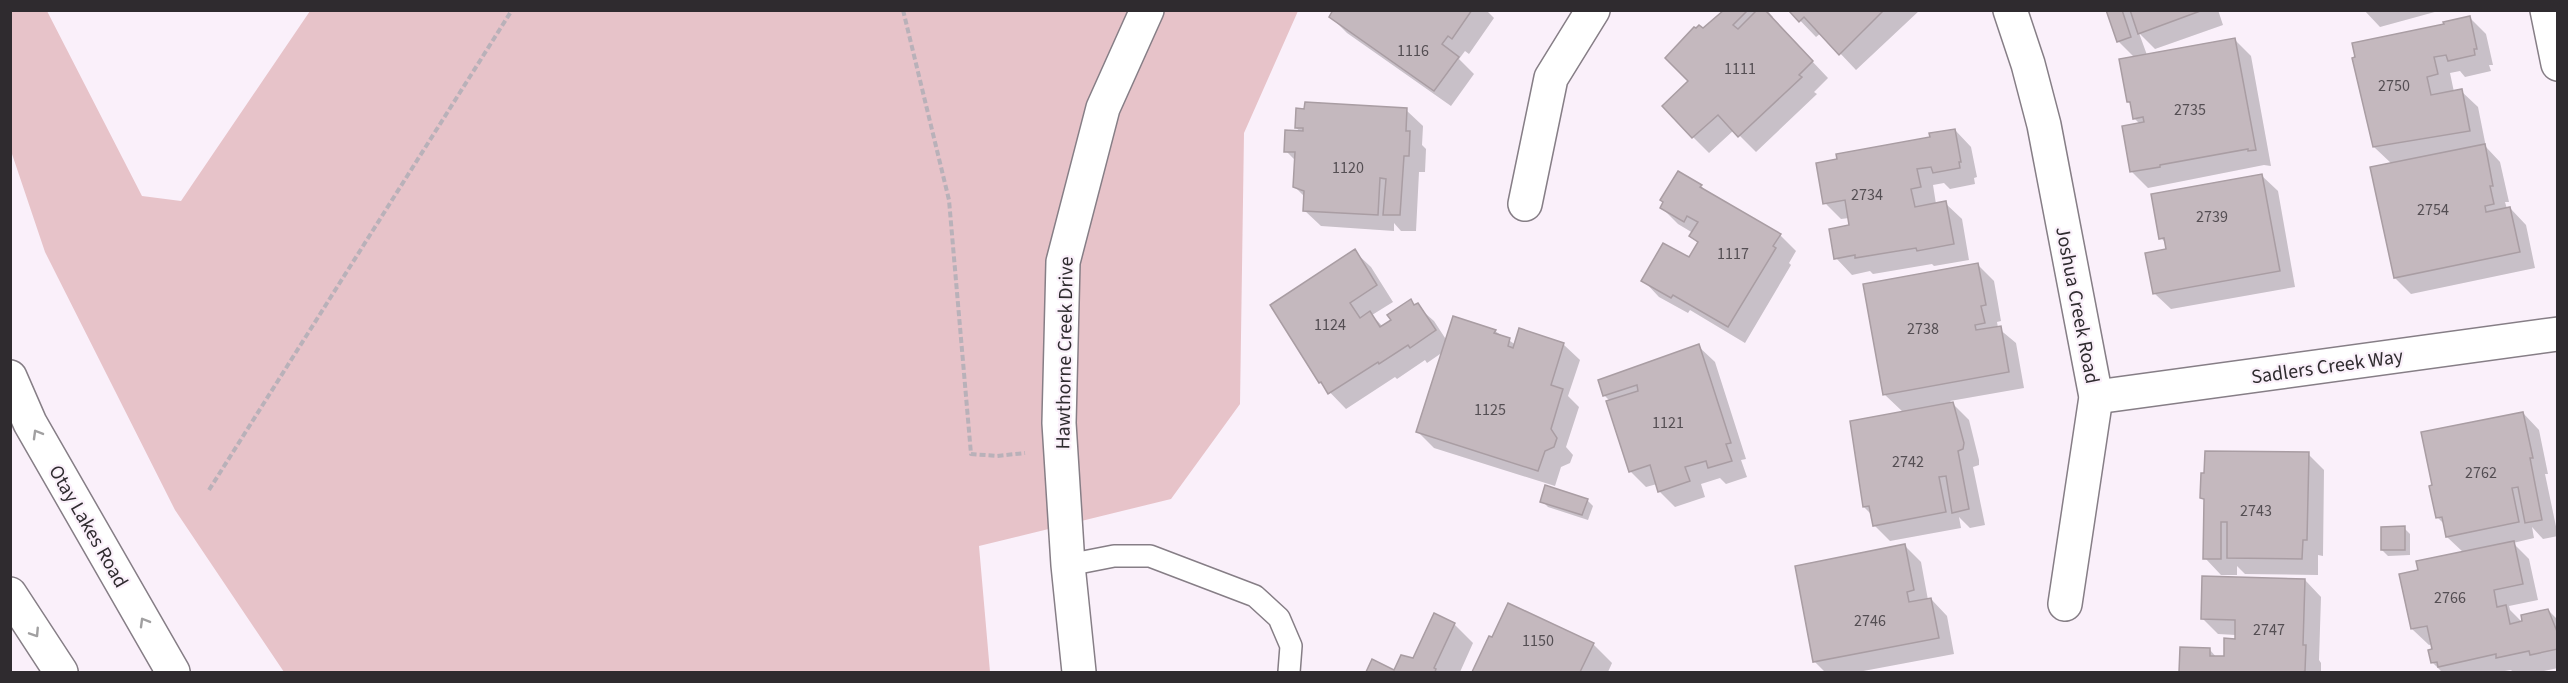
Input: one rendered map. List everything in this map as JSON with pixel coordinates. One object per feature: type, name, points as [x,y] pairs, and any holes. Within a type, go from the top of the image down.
[{"type":"street","name":"Hawthorne Creek Drive","points":[[1079,672],[1068,565],[1059,423],[1063,262],[1103,108],[1147,10]]},
{"type":"street","points":[[1525,204],[1551,78],[1593,10]]},
{"type":"street","name":"Joshua Creek Road","points":[[2010,10],[2028,64],[2044,125],[2096,397],[2065,604]]},
{"type":"street","points":[[2547,10],[2558,64]]},
{"type":"street","name":"Sadlers Creek Way","points":[[2096,397],[2558,334]]},
{"type":"street","name":"Otay Lakes Road","points":[[10,377],[30,423],[173,672]]},
{"type":"street","points":[[10,594],[61,672]]},
{"type":"lane","points":[[1068,565],[1114,556],[1149,556],[1255,596],[1279,618],[1291,646],[1289,672]]},
{"type":"path","points":[[209,490],[512,10]]},
{"type":"path","points":[[903,10],[949,200],[971,454],[997,456],[1061,449]]},
{"type":"shaded area","points":[[10,11],[47,11],[142,196],[181,201],[310,11],[1298,11],[1244,133],[1240,404],[1171,499],[979,546],[990,672],[284,672],[175,510],[45,252],[11,151]]},
{"type":"building","points":[[1333,10],[1472,10],[1452,39],[1448,36],[1442,44],[1459,57],[1434,91],[1329,17]]},
{"type":"building","points":[[1724,10],[1748,10],[1733,25],[1738,29],[1757,10],[1765,10],[1813,61],[1799,75],[1802,77],[1738,137],[1718,115],[1692,138],[1662,106],[1688,81],[1665,58],[1694,27],[1699,25],[1703,28]]},
{"type":"building","points":[[1884,10],[1839,55],[1804,17],[1799,22],[1789,11]]},
{"type":"building","points":[[2106,10],[2122,10],[2131,37],[2117,42]]},
{"type":"building","points":[[2130,10],[2203,10],[2138,34]]},
{"type":"building","points":[[2470,16],[2477,49],[2474,49],[2475,55],[2448,61],[2446,55],[2434,57],[2438,74],[2427,77],[2431,95],[2462,89],[2470,131],[2373,147],[2352,58],[2355,57],[2352,43],[2444,24],[2443,22]]},
{"type":"building","points":[[2235,38],[2256,150],[2248,151],[2248,149],[2130,172],[2122,126],[2144,122],[2143,117],[2133,119],[2130,102],[2127,102],[2119,59]]},
{"type":"building","points":[[1305,102],[1407,108],[1406,131],[1410,131],[1409,156],[1404,156],[1400,215],[1383,215],[1386,179],[1380,178],[1378,215],[1303,211],[1304,191],[1293,187],[1295,152],[1284,152],[1285,130],[1303,131],[1303,128],[1295,128],[1296,108],[1304,109]]},
{"type":"building","points":[[1955,129],[1960,168],[1933,173],[1931,167],[1917,169],[1921,187],[1911,189],[1915,207],[1946,201],[1954,244],[1917,251],[1916,248],[1855,258],[1855,255],[1834,259],[1829,229],[1849,225],[1845,200],[1823,204],[1816,163],[1837,159],[1836,154],[1930,137],[1929,133]]},
{"type":"building","points":[[2485,144],[2494,204],[2485,206],[2486,212],[2510,207],[2520,252],[2394,278],[2370,167]]},
{"type":"building","points":[[1678,171],[1702,185],[1700,187],[1781,234],[1773,246],[1776,248],[1728,327],[1673,295],[1671,298],[1641,281],[1663,243],[1689,257],[1698,242],[1689,236],[1698,222],[1687,216],[1684,222],[1660,208],[1663,202],[1660,200]]},
{"type":"building","points":[[2262,174],[2280,271],[2153,294],[2145,253],[2166,249],[2164,238],[2159,239],[2151,194]]},
{"type":"building","points":[[1355,249],[1377,285],[1350,303],[1360,318],[1370,311],[1380,327],[1391,320],[1387,315],[1411,299],[1414,305],[1418,303],[1436,330],[1410,348],[1408,345],[1328,394],[1270,305]]},
{"type":"building","points":[[1978,263],[1986,305],[1981,306],[1985,323],[1975,325],[1976,330],[2001,326],[2009,372],[1883,395],[1863,284]]},
{"type":"building","points":[[1453,316],[1496,330],[1494,333],[1510,338],[1508,346],[1513,348],[1519,328],[1564,343],[1551,385],[1563,389],[1551,429],[1557,438],[1554,447],[1545,451],[1538,471],[1416,432]]},
{"type":"building","points":[[1699,344],[1731,443],[1726,444],[1732,461],[1708,468],[1706,461],[1685,467],[1690,481],[1658,492],[1650,465],[1629,472],[1606,401],[1638,391],[1637,385],[1603,396],[1598,380]]},
{"type":"building","points":[[1953,402],[1964,443],[1963,449],[1958,451],[1969,509],[1952,513],[1946,476],[1939,477],[1946,512],[1873,526],[1869,506],[1863,507],[1850,421]]},
{"type":"building","points":[[2523,412],[2533,458],[2530,458],[2542,520],[2525,523],[2518,487],[2512,488],[2519,522],[2446,537],[2442,517],[2436,518],[2421,432]]},
{"type":"building","points":[[2205,451],[2309,452],[2307,540],[2303,540],[2302,559],[2227,558],[2227,522],[2221,522],[2221,559],[2203,559],[2204,499],[2200,498]]},
{"type":"building","points":[[1545,485],[1588,499],[1582,515],[1540,502]]},
{"type":"building","points":[[2405,526],[2405,550],[2381,550],[2381,527]]},
{"type":"building","points":[[2514,541],[2523,584],[2494,590],[2497,607],[2506,605],[2510,624],[2522,621],[2521,615],[2548,609],[2558,634],[2558,649],[2530,655],[2529,651],[2496,658],[2496,654],[2438,667],[2437,662],[2431,663],[2428,650],[2432,649],[2427,626],[2411,629],[2399,574],[2418,570],[2416,561]]},
{"type":"building","points":[[1905,544],[1914,590],[1907,592],[1909,602],[1931,598],[1939,638],[1813,662],[1795,566]]},
{"type":"building","points":[[2202,576],[2305,579],[2303,645],[2306,645],[2305,671],[2179,672],[2180,647],[2210,648],[2210,656],[2224,656],[2224,638],[2235,639],[2235,620],[2201,619]]},
{"type":"building","points":[[1508,603],[1594,643],[1580,672],[1472,672]]},
{"type":"building","points":[[1434,613],[1455,623],[1434,668],[1435,672],[1366,672],[1372,659],[1394,670],[1401,655],[1413,658]]}]
